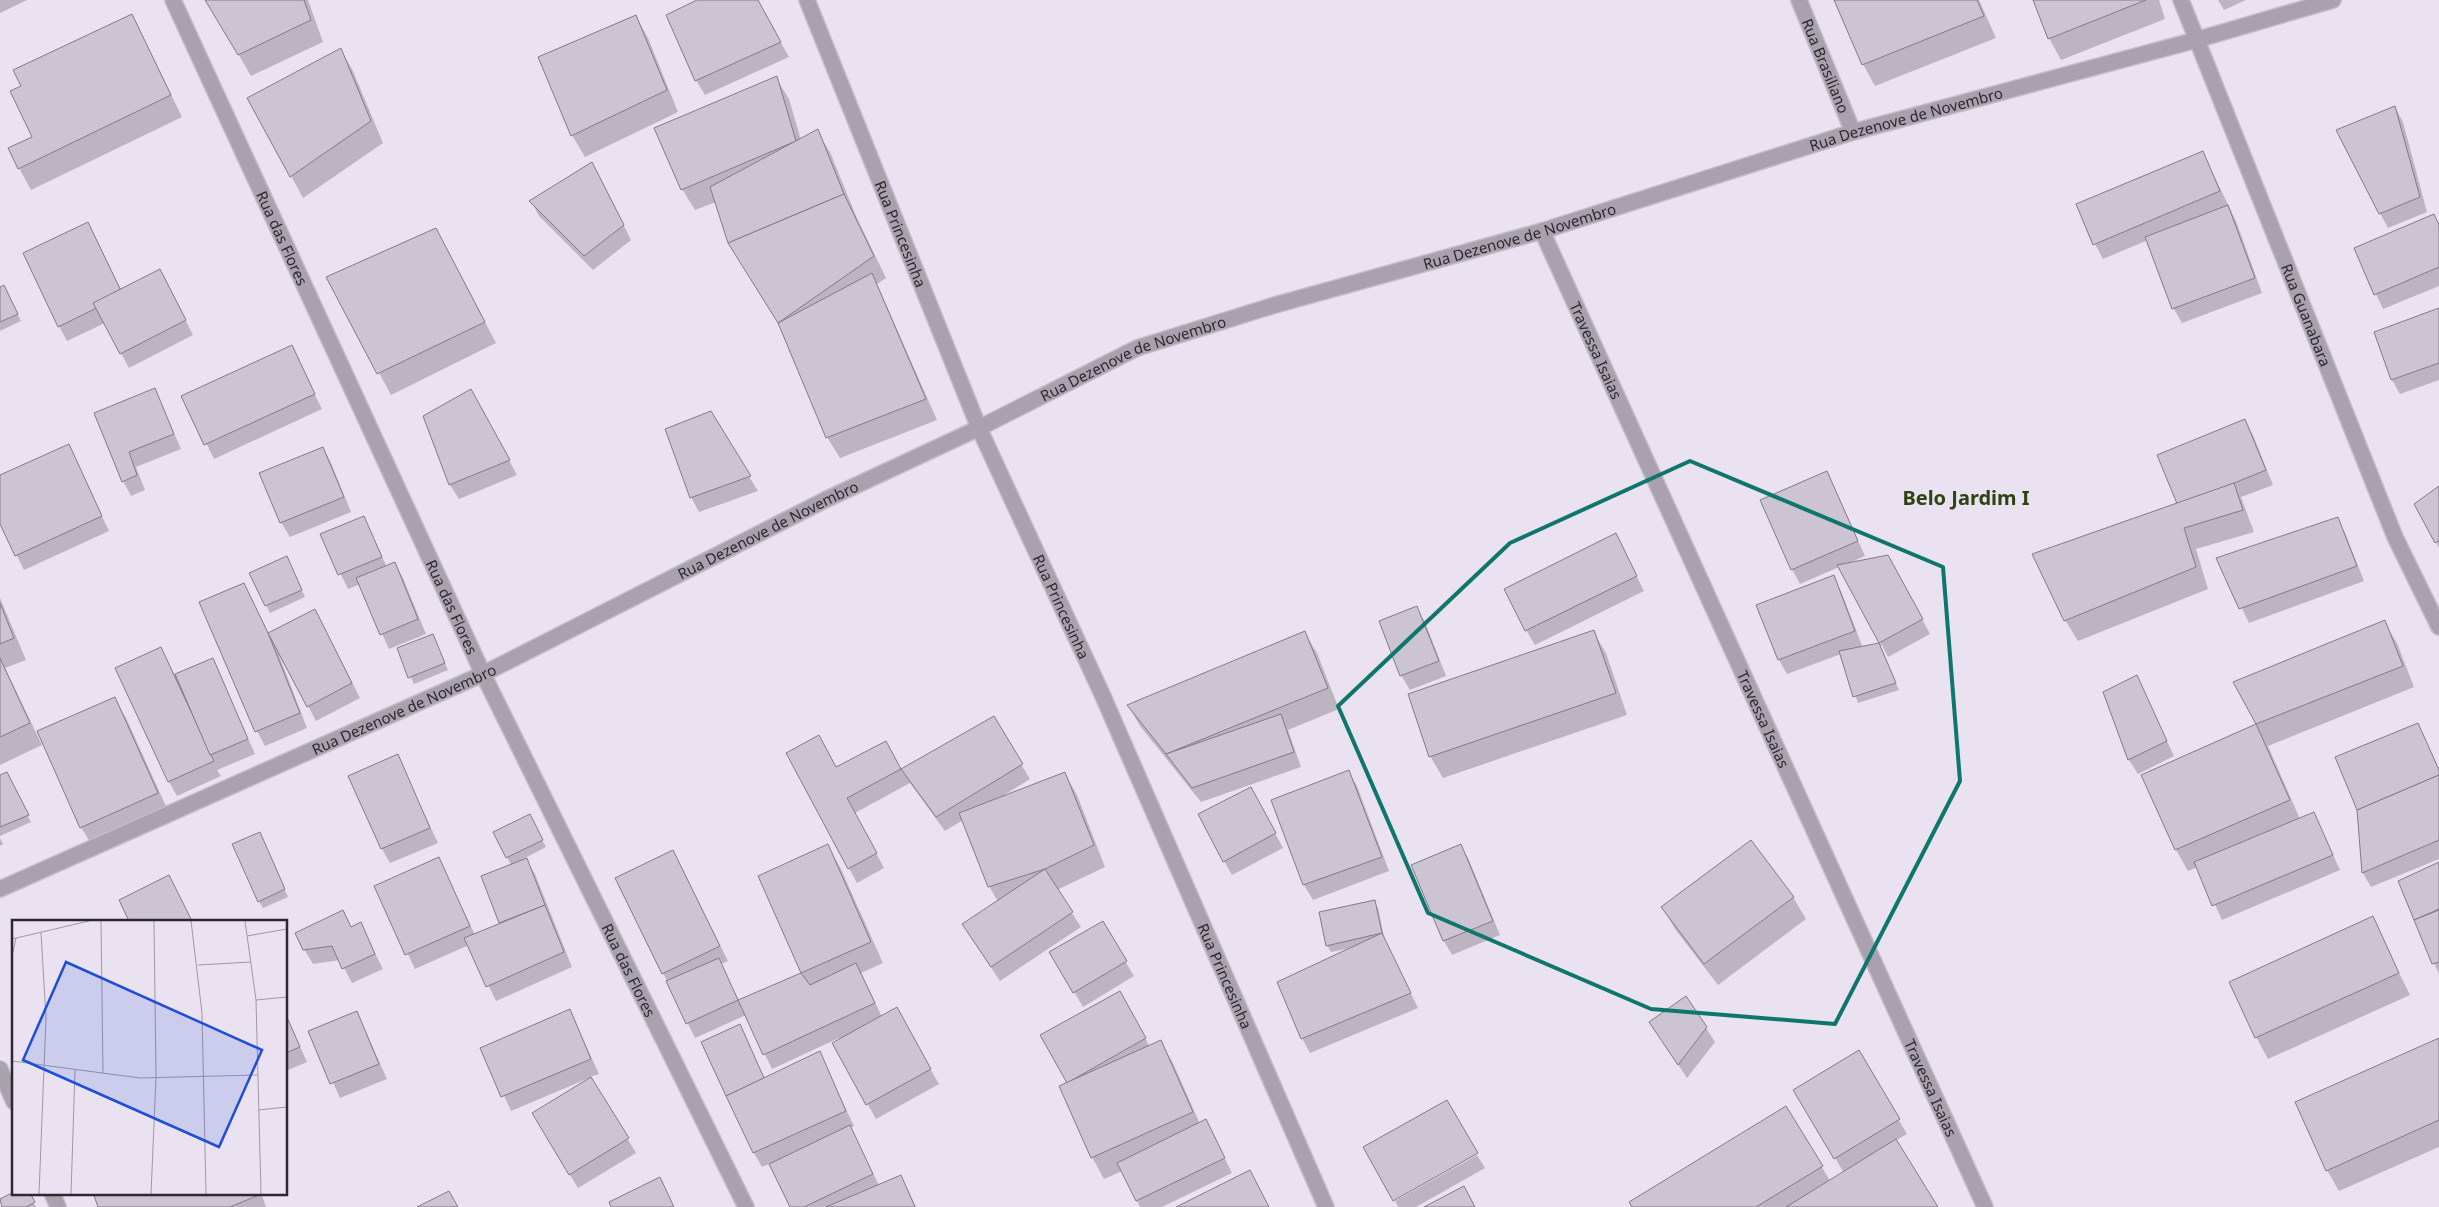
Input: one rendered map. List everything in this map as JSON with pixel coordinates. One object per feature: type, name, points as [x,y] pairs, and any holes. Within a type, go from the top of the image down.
[{"type":"street","name":"Rua das Flores","points":[[173,0],[483,674],[746,1207]]},
{"type":"street","name":"Rua Princesinha","points":[[807,0],[979,428],[1102,694],[1326,1207]]},
{"type":"street","name":"Rua Brasiliano","points":[[1800,0],[1853,132]]},
{"type":"street","name":"Rua Guanabara","points":[[2181,0],[2394,537],[2439,628]]},
{"type":"street","name":"Rua Dezenove de Novembro","points":[[0,889],[483,674],[827,499],[979,428],[1137,348],[1275,305],[1542,231],[1853,132],[2196,40],[2333,0]]},
{"type":"street","name":"Travessa Isaias","points":[[1542,231],[1985,1207]]},
{"type":"street","points":[[0,1069],[12,1097]]},
{"type":"street","points":[[52,1194],[58,1207]]},
{"type":"highlighted area","points":[[1690,461],[1943,567],[1960,781],[1835,1024],[1651,1009],[1428,913],[1338,706],[1510,543]]},
{"type":"building","points":[[205,0],[304,0],[311,20],[238,55]]},
{"type":"building","points":[[697,0],[758,0],[781,42],[695,81],[666,15]]},
{"type":"building","points":[[1834,0],[1977,0],[1984,16],[1862,65]]},
{"type":"building","points":[[2033,0],[2146,0],[2048,39]]},
{"type":"building","points":[[132,14],[171,95],[18,169],[8,148],[32,137],[10,91],[21,86],[13,70]]},
{"type":"building","points":[[636,15],[667,90],[571,136],[538,57]]},
{"type":"building","points":[[341,48],[371,121],[290,177],[247,98]]},
{"type":"building","points":[[777,76],[796,141],[681,190],[654,128]]},
{"type":"building","points":[[2395,106],[2420,197],[2379,214],[2336,130]]},
{"type":"building","points":[[818,129],[844,194],[728,243],[710,187]]},
{"type":"building","points":[[2203,151],[2220,191],[2093,245],[2076,204]]},
{"type":"building","points":[[592,162],[624,225],[584,256],[529,201]]},
{"type":"building","points":[[844,194],[874,256],[778,323],[728,243]]},
{"type":"building","points":[[2228,205],[2255,278],[2172,309],[2145,237]]},
{"type":"building","points":[[2434,214],[2439,225],[2439,267],[2374,295],[2354,248]]},
{"type":"building","points":[[88,222],[123,295],[58,327],[23,253]]},
{"type":"building","points":[[436,228],[485,322],[377,374],[326,277]]},
{"type":"building","points":[[160,269],[186,320],[120,354],[93,303]]},
{"type":"building","points":[[872,273],[926,399],[826,438],[778,323]]},
{"type":"building","points":[[4,285],[18,314],[0,322],[0,287]]},
{"type":"building","points":[[2439,308],[2439,363],[2391,380],[2374,332]]},
{"type":"building","points":[[292,345],[315,394],[204,445],[181,396]]},
{"type":"building","points":[[155,388],[174,434],[129,452],[137,475],[122,482],[94,413]]},
{"type":"building","points":[[471,389],[510,460],[449,485],[423,416]]},
{"type":"building","points":[[711,411],[751,476],[690,498],[665,429]]},
{"type":"building","points":[[2245,419],[2266,470],[2178,506],[2157,455]]},
{"type":"building","points":[[69,444],[102,516],[15,556],[0,524],[0,475]]},
{"type":"building","points":[[323,447],[344,497],[280,523],[259,473]]},
{"type":"building","points":[[1827,471],[1858,541],[1791,570],[1760,500]]},
{"type":"building","points":[[2234,483],[2243,510],[2184,528],[2196,567],[2064,621],[2032,554]]},
{"type":"building","points":[[2439,486],[2439,540],[2435,543],[2414,504]]},
{"type":"building","points":[[364,516],[382,557],[338,575],[320,534]]},
{"type":"building","points":[[2338,517],[2357,566],[2239,609],[2216,558]]},
{"type":"building","points":[[1616,533],[1637,576],[1525,631],[1504,589]]},
{"type":"building","points":[[1888,555],[1923,619],[1879,643],[1837,565]]},
{"type":"building","points":[[287,556],[302,590],[265,606],[249,573]]},
{"type":"building","points":[[395,562],[418,619],[380,635],[356,578]]},
{"type":"building","points":[[1834,575],[1855,631],[1778,660],[1756,605]]},
{"type":"building","points":[[244,583],[268,633],[300,713],[255,732],[199,602]]},
{"type":"building","points":[[0,603],[14,638],[0,644]]},
{"type":"building","points":[[1417,606],[1439,661],[1400,676],[1379,621]]},
{"type":"building","points":[[315,609],[352,683],[307,707],[268,633]]},
{"type":"building","points":[[2385,620],[2403,666],[2256,724],[2233,682]]},
{"type":"building","points":[[1594,630],[1616,693],[1429,757],[1408,694]]},
{"type":"building","points":[[1305,631],[1328,688],[1166,754],[1127,705]]},
{"type":"building","points":[[433,634],[445,663],[408,678],[397,648]]},
{"type":"building","points":[[1879,643],[1896,683],[1853,697],[1839,651]]},
{"type":"building","points":[[161,647],[214,761],[168,782],[115,668]]},
{"type":"building","points":[[0,658],[30,723],[0,737]]},
{"type":"building","points":[[213,658],[248,739],[210,755],[175,674]]},
{"type":"building","points":[[2137,675],[2167,741],[2128,760],[2103,692]]},
{"type":"building","points":[[115,697],[158,793],[80,828],[37,731]]},
{"type":"building","points":[[1281,714],[1294,752],[1192,788],[1166,754]]},
{"type":"building","points":[[994,716],[1023,764],[936,817],[901,769]]},
{"type":"building","points":[[2418,723],[2439,770],[2439,775],[2357,810],[2335,757]]},
{"type":"building","points":[[2256,724],[2290,800],[2175,850],[2141,775]]},
{"type":"building","points":[[819,735],[836,767],[886,741],[901,769],[847,798],[877,853],[848,869],[786,753]]},
{"type":"building","points":[[398,754],[430,828],[381,849],[348,776]]},
{"type":"building","points":[[1349,770],[1382,857],[1303,885],[1271,800]]},
{"type":"building","points":[[7,772],[29,815],[0,827],[0,775]]},
{"type":"building","points":[[1065,772],[1094,845],[1045,869],[988,887],[959,813]]},
{"type":"building","points":[[2439,775],[2439,840],[2362,873],[2357,810]]},
{"type":"building","points":[[1251,787],[1276,833],[1223,862],[1198,814]]},
{"type":"building","points":[[2314,812],[2333,855],[2212,906],[2194,862]]},
{"type":"building","points":[[530,814],[543,840],[506,858],[493,832]]},
{"type":"building","points":[[260,832],[285,889],[258,902],[232,844]]},
{"type":"building","points":[[1751,840],[1794,897],[1704,964],[1661,907]]},
{"type":"building","points":[[828,844],[871,942],[801,973],[758,876]]},
{"type":"building","points":[[1461,844],[1493,921],[1443,941],[1411,865]]},
{"type":"building","points":[[673,850],[720,946],[662,974],[615,878]]},
{"type":"building","points":[[439,857],[470,926],[405,955],[374,886]]},
{"type":"building","points":[[527,858],[545,905],[499,923],[481,876]]},
{"type":"building","points":[[2439,862],[2439,909],[2414,920],[2398,881]]},
{"type":"building","points":[[1045,869],[1073,912],[991,967],[962,924]]},
{"type":"building","points":[[169,875],[192,920],[129,920],[119,900]]},
{"type":"building","points":[[1375,900],[1382,933],[1326,946],[1319,912]]},
{"type":"building","points":[[545,905],[564,952],[486,987],[464,938]]},
{"type":"building","points":[[343,910],[351,927],[361,922],[375,954],[342,969],[332,946],[303,950],[295,933]]},
{"type":"building","points":[[2439,910],[2439,962],[2432,964],[2414,920]]},
{"type":"building","points":[[2373,916],[2399,973],[2255,1038],[2229,982]]},
{"type":"building","points":[[1103,921],[1127,961],[1073,993],[1049,952]]},
{"type":"building","points":[[1382,933],[1411,993],[1301,1039],[1277,982]]},
{"type":"building","points":[[719,958],[738,1000],[686,1024],[666,981]]},
{"type":"building","points":[[856,963],[875,1003],[763,1055],[738,1000],[801,973],[810,985]]},
{"type":"building","points":[[1120,991],[1146,1038],[1067,1083],[1040,1035]]},
{"type":"building","points":[[1686,996],[1707,1027],[1678,1065],[1649,1022]]},
{"type":"building","points":[[897,1007],[931,1069],[866,1105],[832,1043]]},
{"type":"building","points":[[570,1009],[591,1059],[501,1097],[480,1048]]},
{"type":"building","points":[[357,1011],[379,1064],[330,1084],[308,1031]]},
{"type":"building","points":[[288,1020],[300,1047],[288,1052]]},
{"type":"building","points":[[740,1024],[764,1078],[726,1096],[701,1042]]},
{"type":"building","points":[[2439,1038],[2439,1120],[2326,1171],[2295,1102]]},
{"type":"building","points":[[1161,1040],[1193,1112],[1091,1158],[1059,1086]]},
{"type":"building","points":[[1859,1050],[1900,1119],[1834,1159],[1793,1090]]},
{"type":"building","points":[[820,1051],[846,1111],[753,1153],[726,1096]]},
{"type":"building","points":[[591,1077],[629,1138],[569,1175],[532,1113]]},
{"type":"building","points":[[1447,1100],[1478,1153],[1393,1201],[1363,1147]]},
{"type":"building","points":[[1786,1106],[1823,1166],[1756,1207],[1632,1207],[1629,1202]]},
{"type":"building","points":[[1206,1119],[1225,1158],[1136,1201],[1117,1163]]},
{"type":"building","points":[[850,1125],[873,1174],[804,1207],[790,1207],[769,1164]]},
{"type":"building","points":[[1896,1139],[1938,1207],[1786,1207]]},
{"type":"building","points":[[1250,1170],[1269,1207],[1176,1207]]},
{"type":"building","points":[[901,1175],[915,1207],[826,1207]]},
{"type":"building","points":[[660,1177],[674,1207],[611,1207],[609,1202]]},
{"type":"building","points":[[1464,1186],[1475,1207],[1424,1207]]},
{"type":"building","points":[[449,1191],[458,1207],[417,1207]]},
{"type":"building","points":[[12,1193],[31,1194],[35,1202],[26,1207],[2,1207],[0,1199]]},
{"type":"building","points":[[93,1194],[259,1195],[230,1207],[98,1207]]},
{"type":"district","name":"Belo Jardim I","points":[[1966,497]]}]
